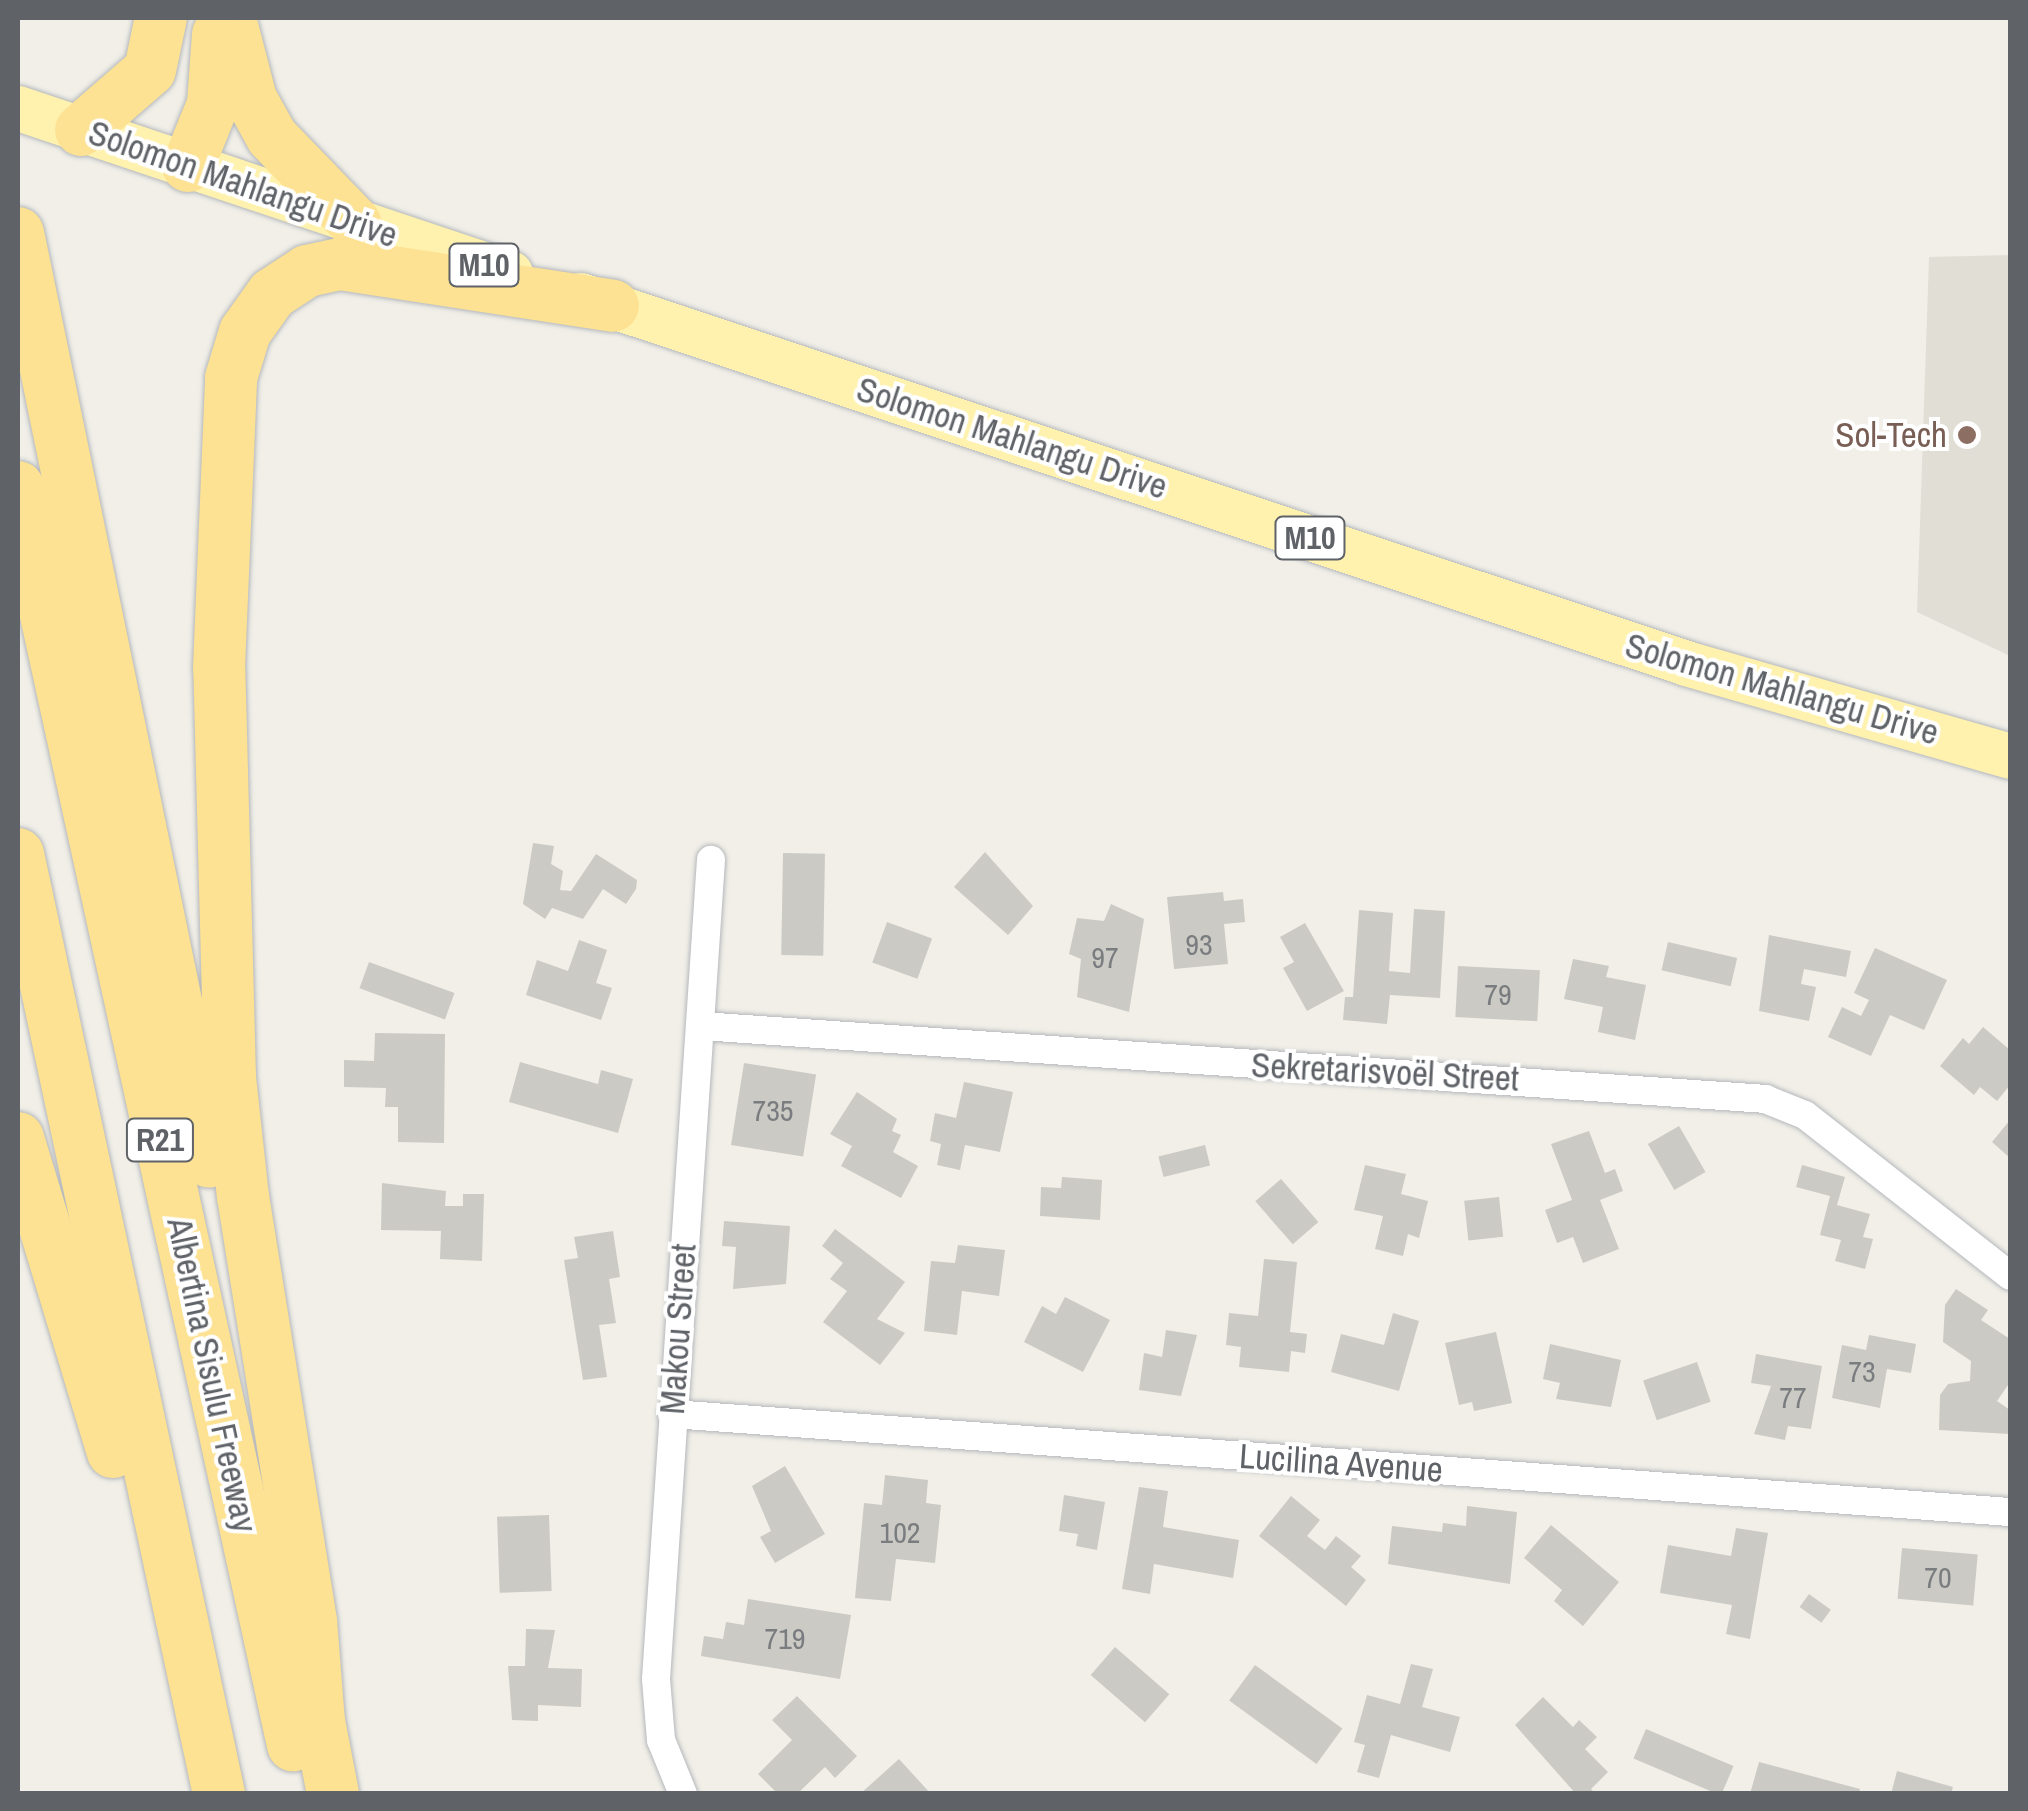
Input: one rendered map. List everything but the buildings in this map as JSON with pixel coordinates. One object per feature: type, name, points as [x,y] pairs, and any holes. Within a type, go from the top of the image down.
[{"type":"highway","points":[[81,130],[150,70],[161,18]]},
{"type":"highway","points":[[188,166],[217,84],[217,18]]},
{"type":"highway","points":[[230,18],[251,99],[272,137],[355,223]]},
{"type":"highway","points":[[18,233],[333,1794]]},
{"type":"highway","points":[[319,1722],[312,1621],[242,1197],[230,1077],[219,668],[232,378],[256,313],[289,280],[324,268],[399,269],[613,306]]},
{"type":"highway","name":"Albertina Sisulu Freeway","points":[[18,487],[304,1794]]},
{"type":"highway","name":"R21","points":[[18,854],[217,1785]]},
{"type":"highway","points":[[18,1138],[193,1729],[217,1785]]},
{"type":"main road","name":"Solomon Mahlangu Drive","points":[[18,108],[1668,657],[2010,756]]},
{"type":"street","name":"Makou Street","points":[[683,1794],[661,1740],[656,1697],[711,860]]},
{"type":"street","name":"Sekretarisvoël Street","points":[[701,1026],[1765,1099],[1805,1115],[2010,1276]]},
{"type":"street","name":"Lucilina Avenue","points":[[672,1414],[2010,1512]]},
{"type":"shaded area","name":"Sol-Tech","points":[[2010,255],[2010,656],[1917,612],[1929,257]]},
{"type":"place","name":"Sol-Tech","points":[[1967,435]]}]
